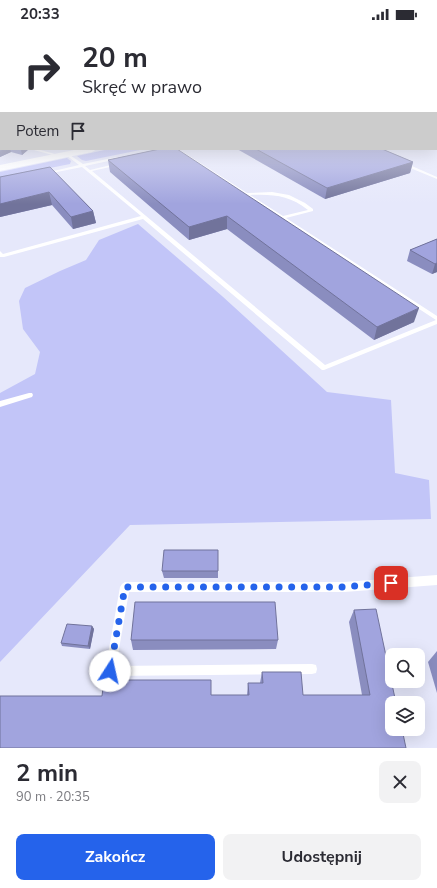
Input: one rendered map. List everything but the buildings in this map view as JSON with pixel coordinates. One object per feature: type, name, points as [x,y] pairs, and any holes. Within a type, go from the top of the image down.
[{"type":"street","points":[[0,168],[87,150]]},
{"type":"lane","points":[[37,150],[64,155],[89,171],[324,368],[437,322]]},
{"type":"lane","points":[[165,154],[180,151],[437,319]]},
{"type":"lane","points":[[45,174],[125,157]]},
{"type":"lane","points":[[397,161],[437,178]]},
{"type":"lane","points":[[89,171],[127,162]]},
{"type":"lane","points":[[245,194],[279,194],[293,197],[311,210],[283,218]]},
{"type":"lane","points":[[0,253],[2,256],[144,217]]},
{"type":"lane","points":[[0,404],[30,395]]},
{"type":"lane","points":[[312,669],[110,671],[125,587],[344,587],[437,580]]},
{"type":"shaded area","points":[[104,150],[140,150],[86,161],[77,156]]},
{"type":"shaded area","points":[[67,158],[71,161],[70,164],[0,178],[0,172]]},
{"type":"shaded area","points":[[138,224],[222,296],[327,392],[391,400],[395,473],[429,480],[431,519],[130,525],[0,662],[0,393],[35,374],[40,352],[23,329],[19,301],[25,288],[86,260],[99,240]]},
{"type":"route","points":[[110,671],[125,587],[344,587],[391,583]]}]
